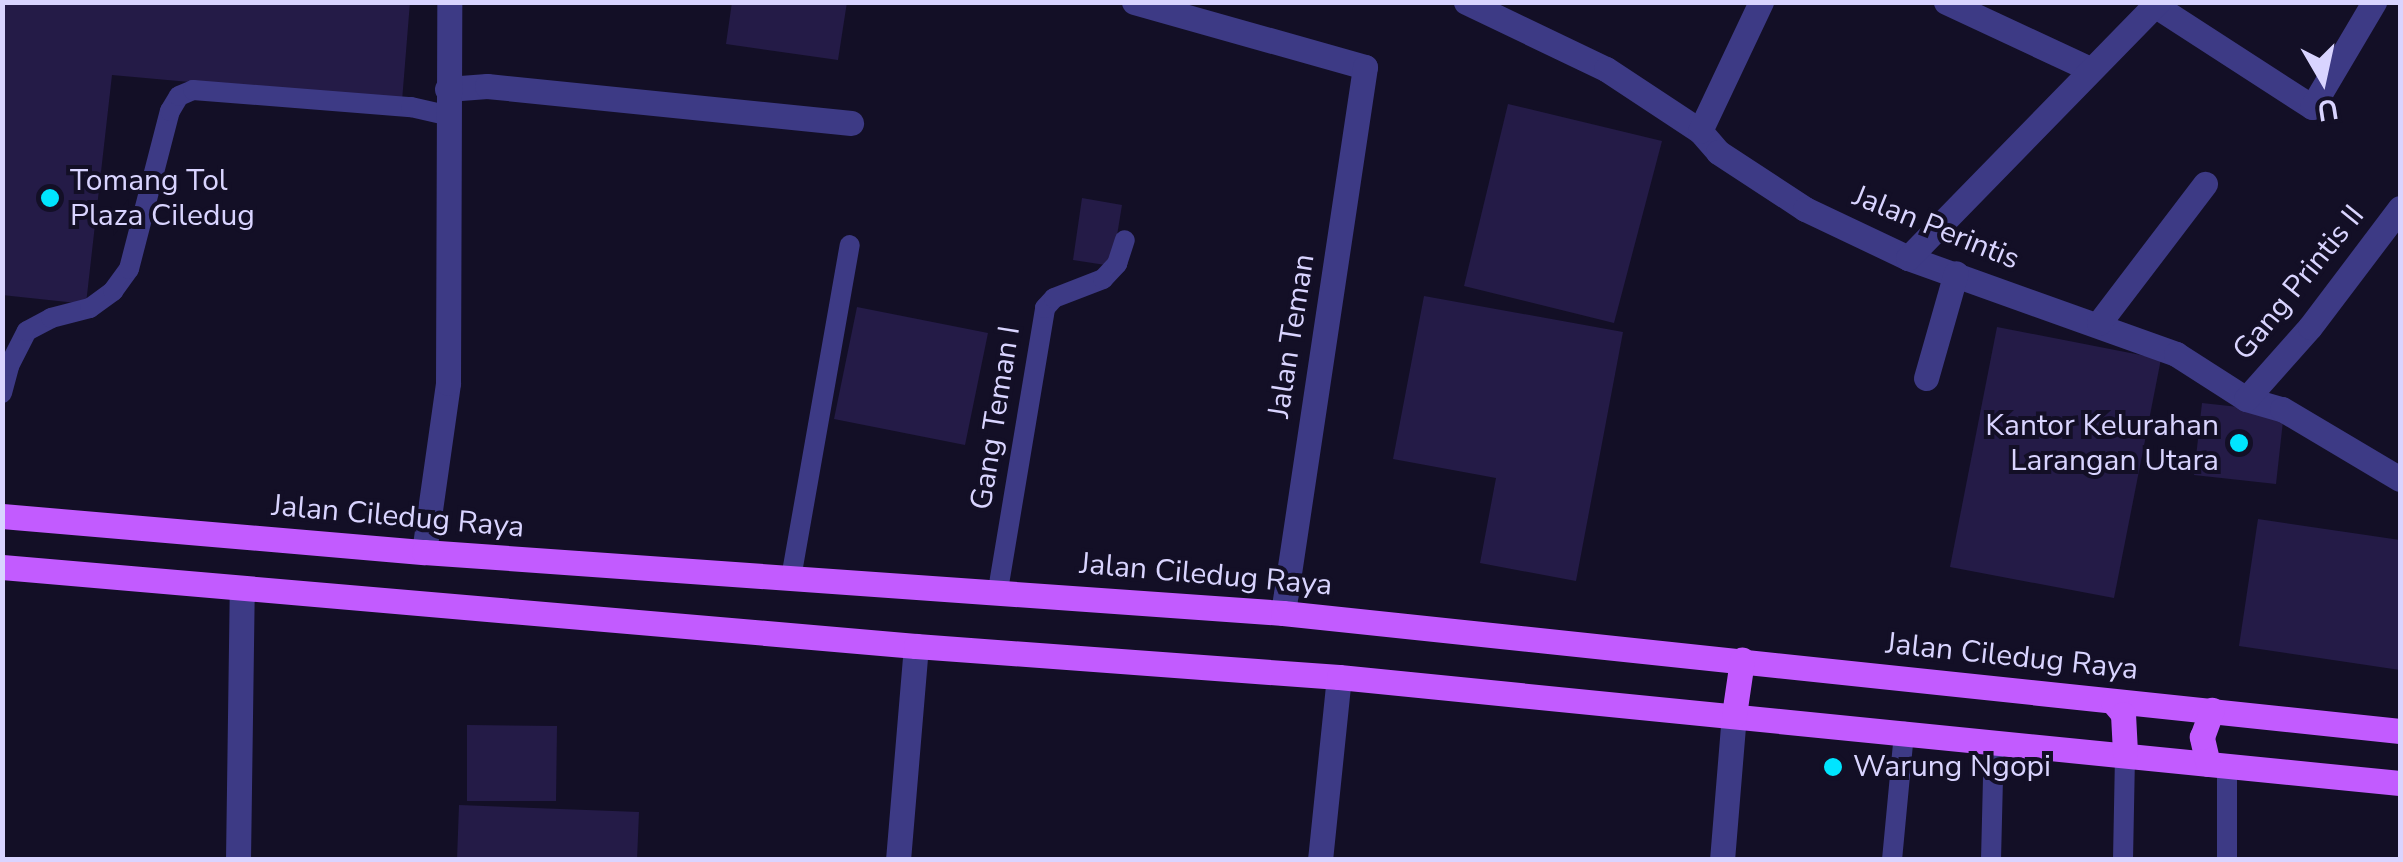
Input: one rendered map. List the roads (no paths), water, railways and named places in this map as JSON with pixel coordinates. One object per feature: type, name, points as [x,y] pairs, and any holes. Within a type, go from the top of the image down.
[{"type":"main road","name":"Jalan Ciledug Raya","points":[[2,516],[424,552],[998,590],[1283,614],[2400,731]]},
{"type":"main road","points":[[2,567],[916,646],[1339,676],[2400,783]]},
{"type":"main road","points":[[1734,715],[1742,660]]},
{"type":"main road","points":[[2113,702],[2122,714],[2126,753]]},
{"type":"main road","points":[[2212,710],[2202,737],[2218,766]]},
{"type":"street","points":[[424,552],[448,383],[449,2]]},
{"type":"street","name":"Jalan Teman","points":[[1134,2],[1365,67],[1283,614]]},
{"type":"street","name":"Jalan Perintis","points":[[1466,2],[1606,69],[1700,131],[1718,152],[1806,209],[1908,258],[2176,354],[2246,398],[2282,409],[2400,479]]},
{"type":"street","points":[[1700,131],[1761,2]]},
{"type":"street","points":[[1946,2],[2090,69]]},
{"type":"street","points":[[1908,258],[2157,4],[2312,107],[2374,2]]},
{"type":"street","points":[[447,102],[487,86],[851,123]]},
{"type":"street","points":[[2098,323],[2205,184]]},
{"type":"street","name":"Gang Printis II","points":[[2246,398],[2310,328],[2400,208]]},
{"type":"street","points":[[1926,378],[1956,273]]},
{"type":"street","points":[[238,860],[242,589]]},
{"type":"street","points":[[898,860],[916,646]]},
{"type":"street","points":[[1320,860],[1339,676]]},
{"type":"street","points":[[1722,860],[1734,715]]},
{"type":"lane","points":[[2,393],[6,365],[27,331],[51,318],[90,308],[113,291],[129,269],[170,111],[179,96],[193,90],[411,107],[447,102]]},
{"type":"lane","name":"Gang Teman I","points":[[998,590],[1045,308],[1054,298],[1104,280],[1117,264],[1125,240]]},
{"type":"lane","points":[[792,578],[850,246]]},
{"type":"lane","points":[[1892,860],[1904,732]]},
{"type":"lane","points":[[1991,860],[1994,742]]},
{"type":"lane","points":[[2123,860],[2126,753]]},
{"type":"lane","points":[[2218,766],[2227,860]]},
{"type":"place","name":"Tomang Tol Plaza Ciledug","points":[[50,198]]},
{"type":"place","name":"Kantor Kelurahan Larangan Utara","points":[[2239,443]]},
{"type":"place","name":"Warung Ngopi","points":[[1833,767]]}]
